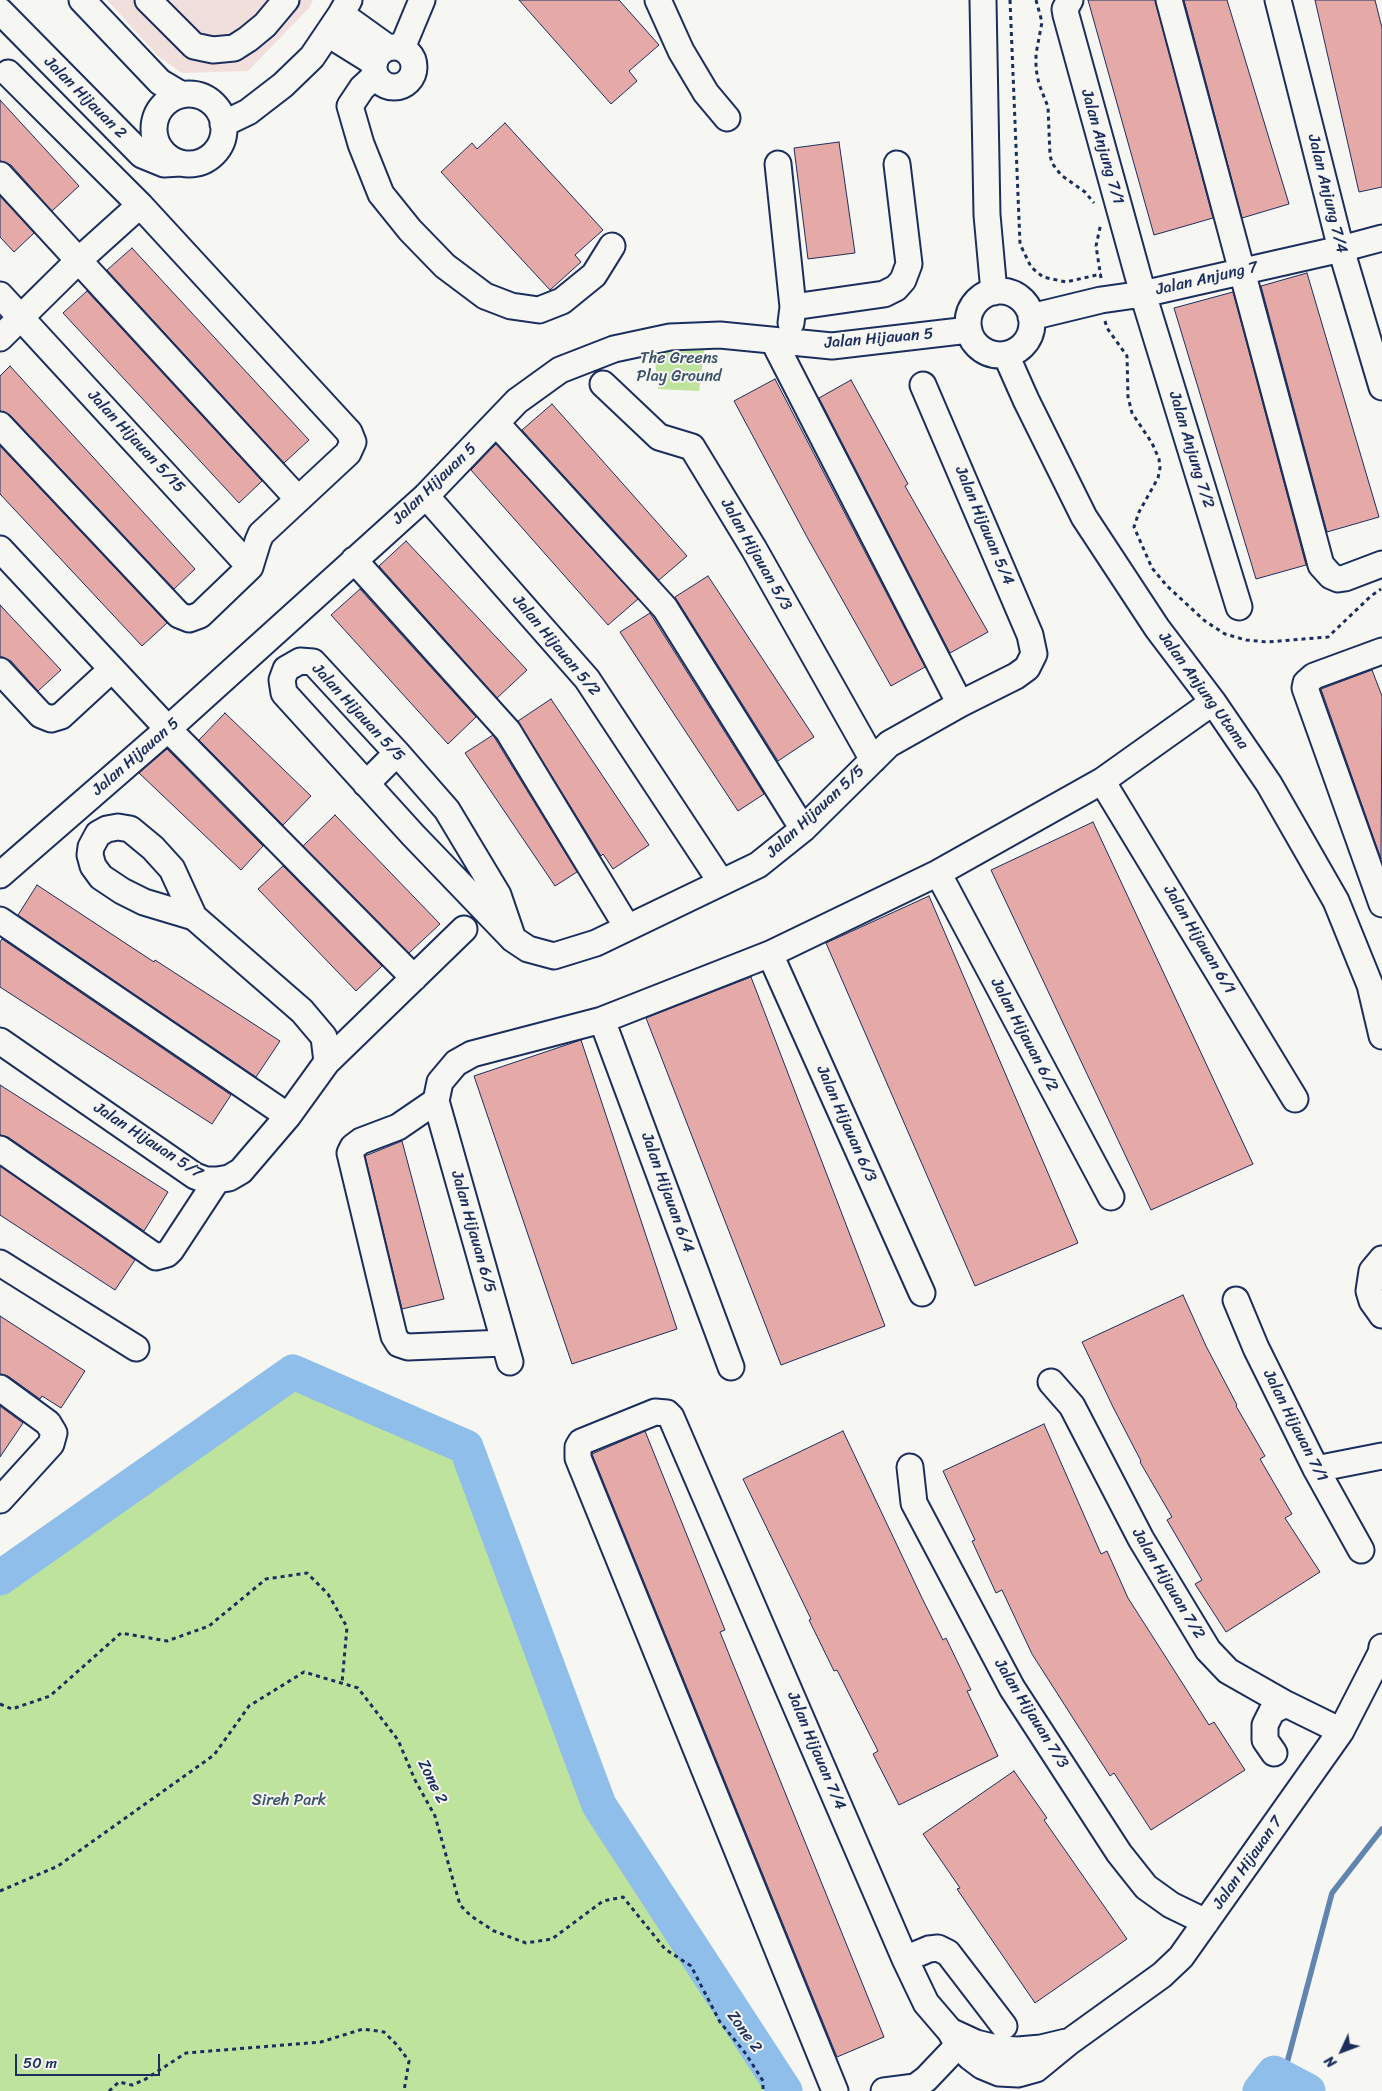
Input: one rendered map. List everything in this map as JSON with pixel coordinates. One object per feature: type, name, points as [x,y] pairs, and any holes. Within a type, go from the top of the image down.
[{"type":"street","points":[[82,0],[160,82],[182,95]]},
{"type":"street","points":[[148,0],[194,46],[213,50],[234,48],[248,39],[265,25],[286,0]]},
{"type":"street","points":[[422,0],[350,106],[361,144],[381,194],[410,230],[445,266],[485,296],[511,306],[539,310],[562,301],[594,275],[612,246]]},
{"type":"street","points":[[658,0],[681,51],[706,93],[728,118]]},
{"type":"street","points":[[983,0],[987,215],[994,292]]},
{"type":"street","name":"Jalan Anjung 7/1","points":[[1070,0],[1065,9],[1066,15],[1143,294]]},
{"type":"street","points":[[1169,0],[1321,565],[1331,576],[1345,578],[1382,564]]},
{"type":"street","name":"Jalan Anjung 7/4","points":[[1278,0],[1341,249],[1382,386]]},
{"type":"street","name":"Jalan Hijauan 2","points":[[0,11],[142,155],[164,164],[181,163]]},
{"type":"street","points":[[224,124],[248,112],[284,84],[312,57],[339,16],[384,58]]},
{"type":"street","points":[[0,425],[184,618],[189,619],[200,615],[250,567],[259,537],[352,448],[352,437],[140,205],[3,72]]},
{"type":"street","points":[[193,94],[214,104],[224,124],[220,146],[213,155],[204,161],[192,164],[181,163],[170,158],[162,151],[156,140],[154,129],[156,117],[162,107],[170,99],[182,95],[193,94]]},
{"type":"street","points":[[778,164],[793,307],[781,342],[960,704]]},
{"type":"street","points":[[793,307],[884,294],[896,288],[904,280],[909,264],[897,164]]},
{"type":"street","points":[[0,175],[298,499]]},
{"type":"street","points":[[0,338],[79,260],[140,205]]},
{"type":"street","name":"Jalan Anjung 7","points":[[1032,317],[1101,300],[1143,294],[1382,238]]},
{"type":"street","points":[[994,292],[1002,292],[1018,297],[1024,302],[1032,317],[1030,334],[1027,341],[1022,348],[1006,355],[990,354],[983,350],[976,344],[969,330],[968,321],[974,306],[986,295],[994,292]]},
{"type":"street","name":"Jalan Anjung 7/2","points":[[1143,294],[1240,607]]},
{"type":"street","name":"Jalan Hijauan 5/15","points":[[0,296],[250,567]]},
{"type":"street","name":"Jalan Hijauan 5","points":[[0,875],[168,729],[426,496],[517,401],[560,370],[614,349],[670,337],[720,336],[832,346],[969,330]]},
{"type":"street","name":"Jalan Anjung Utama","points":[[1006,355],[1026,400],[1084,517],[1157,628],[1213,702],[1269,784],[1336,901],[1370,985],[1382,1036]]},
{"type":"street","name":"Jalan Hijauan 5/3","points":[[603,384],[659,437],[692,447],[754,549],[873,760]]},
{"type":"street","name":"Jalan Hijauan 5/4","points":[[924,385],[1030,635],[1034,654],[1027,668]]},
{"type":"street","points":[[496,423],[665,608],[803,829]]},
{"type":"street","name":"Jalan Hijauan 5/2","points":[[426,496],[587,679],[721,882]]},
{"type":"street","points":[[0,548],[168,729],[414,978]]},
{"type":"street","points":[[354,560],[508,731],[627,927]]},
{"type":"street","points":[[1382,651],[1314,676],[1306,683],[1305,688],[1382,904]]},
{"type":"street","name":"Jalan Hijauan 5/5","points":[[512,939],[498,895],[447,810],[313,662],[300,661],[290,665],[282,680],[284,693],[366,784],[512,939],[528,950],[554,956],[596,943],[758,865],[803,829],[889,744],[960,704],[1016,676],[1027,668]]},
{"type":"street","points":[[0,671],[41,715],[51,720],[61,716],[112,669]]},
{"type":"street","points":[[436,1101],[440,1082],[456,1063],[472,1054],[602,1020],[770,954],[938,874],[1102,781],[1213,702]]},
{"type":"street","points":[[366,784],[397,753]]},
{"type":"street","name":"Jalan Hijauan 6/1","points":[[1102,781],[1295,1099]]},
{"type":"street","points":[[413,835],[447,810]]},
{"type":"street","name":"Jalan Hijauan 6/2","points":[[938,874],[1111,1197]]},
{"type":"street","points":[[194,916],[302,1011],[315,1025],[324,1037],[328,1062]]},
{"type":"street","points":[[0,920],[288,1116]]},
{"type":"street","name":"Jalan Hijauan 5/7","points":[[0,1041],[195,1176],[206,1180],[229,1178],[241,1170],[288,1116],[328,1062],[464,929]]},
{"type":"street","name":"Jalan Hijauan 6/3","points":[[770,954],[922,1293]]},
{"type":"street","name":"Jalan Hijauan 6/4","points":[[602,1020],[731,1367]]},
{"type":"street","name":"Jalan Hijauan 6/5","points":[[436,1101],[507,1352],[408,1347],[399,1344],[394,1336],[350,1153],[353,1147],[361,1141],[398,1127],[436,1101]]},
{"type":"street","points":[[0,1149],[156,1257],[167,1254],[171,1250],[217,1180]]},
{"type":"street","points":[[1382,1259],[1372,1271],[1369,1291],[1372,1301],[1382,1315]]},
{"type":"street","points":[[0,1263],[136,1348]]},
{"type":"street","name":"Jalan Hijauan 7/1","points":[[1236,1300],[1256,1348],[1316,1469],[1361,1550]]},
{"type":"street","name":"Jalan Hijauan 7/2","points":[[1050,1382],[1072,1406],[1141,1539],[1208,1650],[1228,1671],[1286,1704],[1341,1731]]},
{"type":"street","points":[[0,1388],[48,1423],[54,1433],[51,1444],[0,1500]]},
{"type":"street","name":"Jalan Hijauan 7/4","points":[[835,2091],[577,1452],[581,1442],[586,1439],[648,1414],[662,1412],[667,1413],[671,1417],[905,1959],[926,2003],[958,2038]]},
{"type":"street","points":[[1316,1469],[1382,1456]]},
{"type":"street","name":"Jalan Hijauan 7/3","points":[[910,1467],[914,1503],[1007,1679],[1118,1853],[1146,1887],[1171,1905],[1206,1922]]},
{"type":"street","name":"Jalan Hijauan 7","points":[[958,2038],[982,2066],[999,2073],[1018,2074],[1036,2069],[1069,2042],[1162,1975],[1182,1957],[1341,1731],[1381,1653],[1382,1647]]},
{"type":"street","points":[[1274,1753],[1265,1740],[1265,1724],[1272,1712],[1286,1704]]},
{"type":"street","points":[[905,1959],[929,1949],[938,1948],[948,1953],[1004,2026]]},
{"type":"street","points":[[884,2091],[915,2087],[926,2079],[958,2038]]},
{"type":"path","points":[[1010,0],[1020,244],[1031,268],[1043,277],[1066,282],[1101,274]]},
{"type":"path","points":[[1036,0],[1042,22],[1036,54],[1036,69],[1039,84],[1048,107],[1052,163],[1061,175],[1085,192],[1098,210]]},
{"type":"path","points":[[1101,218],[1096,246],[1101,274],[1101,300]]},
{"type":"path","points":[[0,1704],[12,1709],[50,1696],[121,1633],[167,1641],[209,1626],[266,1579],[307,1573],[328,1594],[346,1627],[342,1683]]},
{"type":"path","name":"Zone 2","points":[[0,1890],[58,1866],[214,1755],[249,1706],[304,1672],[358,1688],[398,1740],[415,1780],[435,1816],[460,1904],[471,1916],[494,1932],[526,1943],[552,1939],[603,1901],[623,1897],[665,1949],[691,1966],[720,2022],[746,2054],[763,2081],[763,2091]]},
{"type":"path","points":[[109,2091],[119,2082],[132,2085],[144,2080],[186,2053],[321,2042],[364,2028],[384,2032],[397,2044],[409,2061],[404,2091]]},
{"type":"shaded area","points":[[107,0],[313,0],[309,8],[248,71],[182,73],[159,57]]},
{"type":"green space","name":"The Greens Play Ground","points":[[706,336],[699,391],[658,389],[654,350]]},
{"type":"green space","name":"Sireh Park","points":[[293,1372],[466,1447],[599,1805],[785,2091],[0,2091],[0,1578]]},
{"type":"water","points":[[1274,2073],[1283,2078],[1308,2091],[1260,2091]]},
{"type":"building","points":[[519,0],[619,0],[659,45],[629,71],[637,81],[611,104]]},
{"type":"building","points":[[1088,0],[1155,0],[1213,218],[1154,235]]},
{"type":"building","points":[[1184,0],[1227,0],[1289,204],[1242,218]]},
{"type":"building","points":[[1315,0],[1375,0],[1382,28],[1382,187],[1359,192]]},
{"type":"building","points":[[0,100],[79,186],[52,211],[11,165],[0,161]]},
{"type":"building","points":[[505,123],[603,230],[575,255],[581,262],[550,290],[441,172],[472,143],[477,149]]},
{"type":"building","points":[[839,142],[855,253],[808,259],[794,148]]},
{"type":"building","points":[[0,196],[34,233],[14,252],[0,237]]},
{"type":"building","points":[[132,248],[309,440],[284,463],[107,270]]},
{"type":"building","points":[[1307,273],[1379,517],[1327,532],[1261,286]]},
{"type":"building","points":[[87,291],[262,481],[239,503],[63,313]]},
{"type":"building","points":[[1233,292],[1306,565],[1256,579],[1174,308]]},
{"type":"building","points":[[10,366],[195,569],[174,589],[10,415],[0,411],[0,376]]},
{"type":"building","points":[[775,379],[925,667],[891,686],[807,537],[734,401]]},
{"type":"building","points":[[851,380],[908,484],[905,486],[988,632],[950,653],[819,398]]},
{"type":"building","points":[[552,404],[687,556],[659,580],[522,430]]},
{"type":"building","points":[[496,444],[638,599],[608,625],[471,470]]},
{"type":"building","points":[[0,446],[167,623],[142,646],[0,494]]},
{"type":"building","points":[[406,541],[527,670],[497,698],[379,566]]},
{"type":"building","points":[[708,576],[814,737],[778,761],[675,597]]},
{"type":"building","points":[[360,589],[476,717],[448,744],[331,615]]},
{"type":"building","points":[[0,605],[61,670],[38,691],[11,661],[0,656]]},
{"type":"building","points":[[650,613],[764,794],[738,811],[620,632]]},
{"type":"building","points":[[1372,670],[1382,696],[1381,859],[1321,689]]},
{"type":"building","points":[[551,699],[649,845],[613,869],[603,854],[601,856],[518,721]]},
{"type":"building","points":[[225,713],[311,796],[283,825],[199,740]]},
{"type":"building","points":[[493,735],[577,872],[555,886],[465,753]]},
{"type":"building","points":[[167,749],[263,846],[241,870],[139,773]]},
{"type":"building","points":[[335,815],[440,924],[409,953],[303,846]]},
{"type":"building","points":[[1093,822],[1253,1164],[1151,1210],[991,870]]},
{"type":"building","points":[[283,866],[382,966],[356,991],[258,889]]},
{"type":"building","points":[[37,885],[154,962],[155,960],[280,1041],[256,1077],[18,915]]},
{"type":"building","points":[[929,896],[1078,1243],[975,1286],[826,943]]},
{"type":"building","points":[[2,939],[231,1095],[212,1124],[0,987],[0,942]]},
{"type":"building","points":[[751,977],[885,1326],[781,1365],[646,1018]]},
{"type":"building","points":[[581,1040],[677,1329],[572,1364],[474,1076]]},
{"type":"building","points":[[0,1085],[168,1192],[144,1231],[8,1137],[0,1135]]},
{"type":"building","points":[[402,1141],[444,1299],[402,1309],[365,1156]]},
{"type":"building","points":[[0,1166],[135,1260],[115,1290],[0,1215]]},
{"type":"building","points":[[1183,1295],[1236,1406],[1265,1456],[1260,1459],[1292,1514],[1285,1518],[1320,1572],[1226,1632],[1195,1584],[1202,1580],[1167,1520],[1172,1517],[1140,1462],[1082,1342]]},
{"type":"building","points":[[0,1316],[85,1371],[61,1408],[42,1396],[40,1399],[8,1376],[0,1374]]},
{"type":"building","points":[[0,1406],[23,1423],[0,1457]]},
{"type":"building","points":[[1044,1424],[1101,1554],[1107,1551],[1128,1598],[1209,1725],[1214,1722],[1245,1770],[1151,1830],[1114,1773],[1110,1776],[1032,1654],[1002,1590],[996,1593],[972,1541],[975,1540],[943,1471]]},
{"type":"building","points":[[645,1431],[725,1630],[720,1632],[884,2037],[837,2057],[592,1454]]},
{"type":"building","points":[[843,1431],[922,1598],[943,1640],[946,1638],[971,1690],[967,1691],[998,1756],[899,1805],[873,1754],[878,1751],[837,1670],[834,1671],[743,1479]]},
{"type":"building","points":[[1014,1771],[1047,1818],[1044,1820],[1127,1939],[1035,2003],[957,1889],[960,1888],[923,1834]]},
{"type":"waterway","points":[[0,1578],[293,1372],[466,1447],[599,1805],[785,2091]]},
{"type":"waterway","points":[[1283,2078],[1332,1893],[1382,1829]]},
{"type":"waterway","points":[[1260,2091],[1274,2073],[1308,2091]]}]
